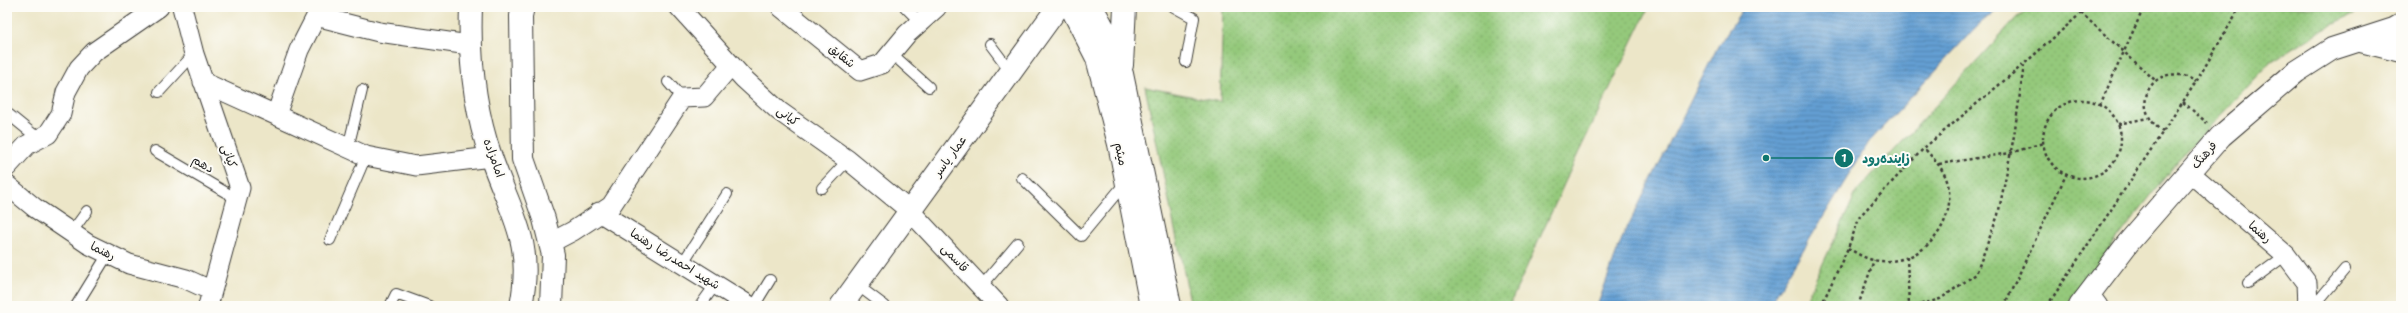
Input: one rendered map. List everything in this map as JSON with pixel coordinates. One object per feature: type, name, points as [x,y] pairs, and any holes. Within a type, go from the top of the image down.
[{"type":"street","points":[[7,166],[27,144],[48,134],[61,114],[66,92],[79,68],[94,52],[159,7]]},
{"type":"street","name":"کیانی","points":[[182,7],[194,54],[240,188],[210,299]]},
{"type":"street","name":"امامزاده","points":[[471,7],[469,45],[477,107],[491,157],[521,233],[526,265],[520,306]]},
{"type":"street","points":[[523,7],[523,159],[553,255],[551,306]]},
{"type":"street","name":"کیانی","points":[[679,7],[732,65],[779,111],[848,160],[910,211]]},
{"type":"street","name":"شقایق","points":[[781,7],[860,70],[882,64],[920,22],[937,7]]},
{"type":"street","name":"عمار یاسر","points":[[841,306],[1058,7]]},
{"type":"street","name":"میثم","points":[[1071,7],[1097,58],[1126,181],[1151,306]]},
{"type":"street","name":"میثم","points":[[1092,7],[1103,27],[1122,74],[1170,306]]},
{"type":"street","points":[[1122,74],[1125,7]]},
{"type":"street","points":[[276,115],[299,50],[319,11],[379,32],[469,45]]},
{"type":"street","name":"فرهنگ","points":[[2089,302],[2128,243],[2221,136],[2296,72],[2332,49],[2361,41],[2401,25]]},
{"type":"street","points":[[2361,41],[2401,51]]},
{"type":"street","points":[[550,243],[573,232],[600,212],[611,206],[682,98],[704,97],[732,65]]},
{"type":"street","points":[[203,82],[366,156],[416,166],[491,157]]},
{"type":"street","name":"رهنما","points":[[2189,172],[2286,255],[2307,283],[2308,306]]},
{"type":"street","name":"رهنما","points":[[10,194],[71,233],[108,254],[130,264],[186,279],[210,299]]},
{"type":"street","name":"قاسمی","points":[[910,211],[999,306]]},
{"type":"street","name":"شهید احمدرضا رهنما","points":[[600,212],[750,306]]},
{"type":"lane","points":[[905,7],[920,22]]},
{"type":"lane","points":[[1174,7],[1194,18],[1186,62]]},
{"type":"lane","points":[[990,44],[1011,72]]},
{"type":"lane","points":[[891,53],[929,87]]},
{"type":"lane","points":[[159,92],[194,54]]},
{"type":"lane","points":[[668,82],[682,98]]},
{"type":"lane","points":[[348,148],[362,90]]},
{"type":"lane","points":[[7,113],[39,139]]},
{"type":"lane","name":"دهم","points":[[155,151],[237,199]]},
{"type":"lane","points":[[330,240],[366,156]]},
{"type":"lane","points":[[822,188],[848,160]]},
{"type":"lane","points":[[1022,178],[1081,236],[1126,181]]},
{"type":"lane","points":[[682,264],[727,194]]},
{"type":"lane","points":[[71,233],[87,211]]},
{"type":"lane","points":[[981,287],[1018,243]]},
{"type":"lane","points":[[76,306],[108,254]]},
{"type":"lane","points":[[2248,284],[2286,255]]},
{"type":"lane","points":[[2314,306],[2345,269]]},
{"type":"lane","points":[[754,306],[770,280]]},
{"type":"lane","points":[[700,306],[715,285]]},
{"type":"lane","points":[[856,285],[885,306]]},
{"type":"lane","points":[[390,306],[396,294],[429,306]]},
{"type":"path","points":[[1821,306],[1848,248],[1860,216],[1924,148],[2024,64],[2088,7]]},
{"type":"path","points":[[2100,105],[2144,7]]},
{"type":"path","points":[[2047,306],[2164,132],[2196,82],[2240,7]]},
{"type":"path","points":[[2081,13],[2123,53],[2156,81]]},
{"type":"path","points":[[1915,306],[1940,299],[1976,274],[1998,214],[2010,153],[2024,64]]},
{"type":"path","points":[[2164,132],[2152,124],[2148,118],[2146,98],[2156,81],[2168,75],[2181,74],[2196,82]]},
{"type":"path","points":[[2076,101],[2100,105],[2110,113],[2118,124],[2121,136],[2120,150],[2109,167],[2093,177],[2079,178],[2066,175],[2050,162],[2043,143],[2044,131],[2048,120],[2060,108],[2076,101]]},
{"type":"path","points":[[2183,102],[2221,136]]},
{"type":"path","points":[[2118,124],[2148,118]]},
{"type":"path","points":[[1939,164],[2010,153],[2043,143]]},
{"type":"path","points":[[1848,248],[1874,260],[1895,261],[1915,255],[1932,242],[1944,224],[1950,204],[1948,183],[1939,164],[1924,148]]},
{"type":"path","points":[[2004,306],[2066,175]]},
{"type":"path","points":[[1906,257],[1909,306]]},
{"type":"path","points":[[1858,306],[1874,260]]},
{"type":"green space","points":[[1223,7],[1649,7],[1575,160],[1509,306],[1191,306],[1145,87],[1220,102]]},
{"type":"green space","points":[[2031,7],[2369,7],[2334,23],[2272,61],[2180,158],[2065,306],[1803,306],[1857,191],[2016,18]]},
{"type":"water","points":[[1744,7],[2000,7],[1977,26],[1869,142],[1769,306],[1597,306],[1622,238],[1718,46]]},
{"type":"place","name":"زاینده‌رود","points":[[1766,158]]}]
